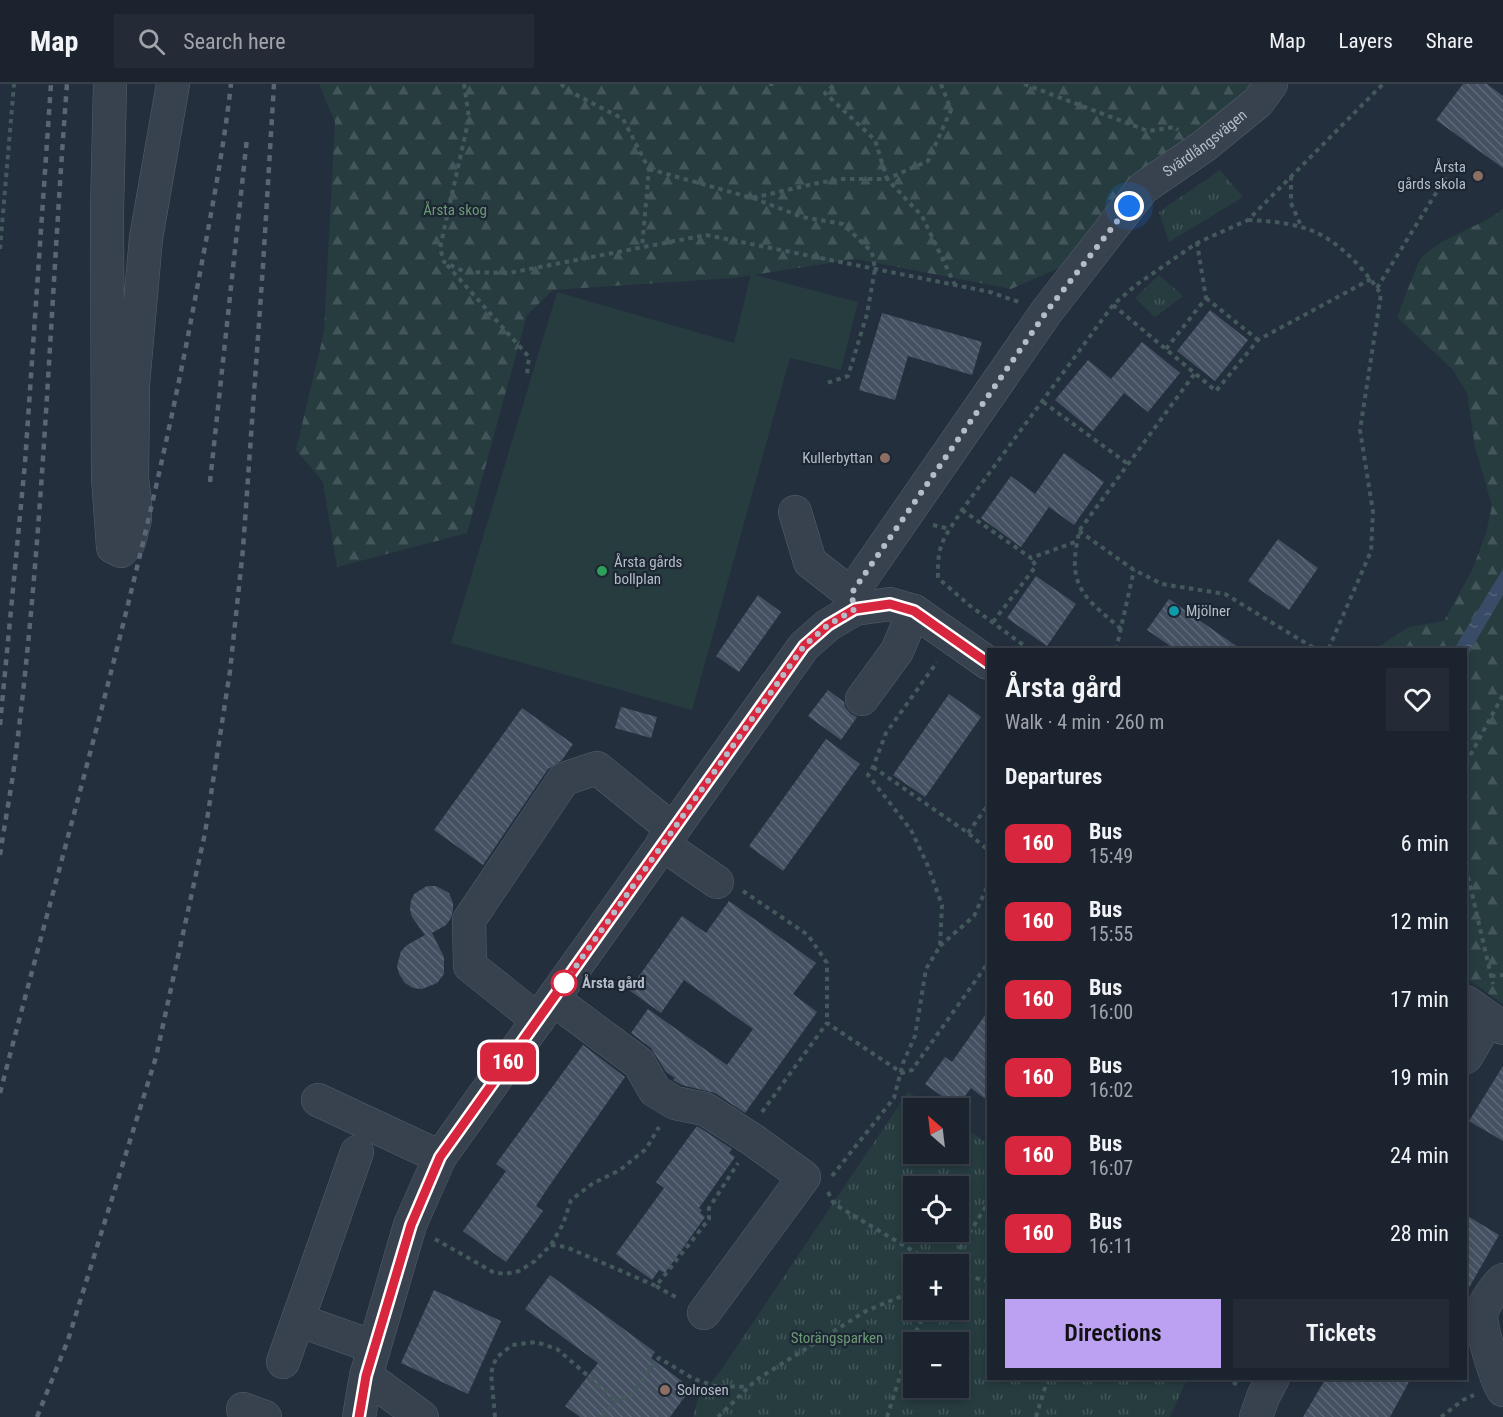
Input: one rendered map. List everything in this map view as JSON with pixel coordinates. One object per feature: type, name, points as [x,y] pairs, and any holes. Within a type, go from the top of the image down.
[{"type":"street","points":[[110,84],[107,211],[108,477],[113,547],[121,551],[129,542],[135,519],[132,479],[133,384],[146,238],[173,84]]},
{"type":"street","name":"Svärdlångsvägen","points":[[359,1417],[370,1361],[411,1225],[440,1157],[804,646],[853,602],[1047,311],[1143,188],[1204,146],[1258,102],[1271,84]]},
{"type":"street","points":[[795,512],[810,562],[853,602]]},
{"type":"street","name":"Svärdlångsvägen","points":[[853,602],[890,604],[914,611],[987,662]]},
{"type":"street","points":[[862,699],[897,651],[914,611]]},
{"type":"street","points":[[704,1313],[804,1177],[705,1109],[675,1103],[655,1091],[639,1063],[470,966],[469,920],[564,779],[597,768],[717,882]]},
{"type":"street","points":[[1467,1055],[1486,1016]]},
{"type":"street","points":[[318,1100],[440,1157]]},
{"type":"street","points":[[283,1362],[357,1152]]},
{"type":"street","points":[[1502,1388],[1494,1373],[1481,1315],[1494,1288],[1503,1280]]},
{"type":"street","points":[[298,1320],[370,1361],[422,1417]]},
{"type":"street","points":[[1256,1417],[1272,1380]]},
{"type":"path","points":[[0,249],[14,84]]},
{"type":"path","points":[[464,84],[469,118],[440,248],[444,262],[529,357],[528,374]]},
{"type":"path","points":[[561,84],[567,90],[623,119],[649,169],[642,247]]},
{"type":"path","points":[[769,84],[774,84]]},
{"type":"path","points":[[835,84],[825,93],[875,140],[887,179],[922,216],[955,285]]},
{"type":"path","points":[[752,198],[842,179],[887,179],[928,161],[951,110],[941,84]]},
{"type":"path","points":[[1024,84],[1148,131],[1175,128],[1204,146]]},
{"type":"path","points":[[1027,648],[969,605],[938,578],[937,555],[943,539],[1113,305],[1136,285],[1197,243],[1248,220],[1383,84]]},
{"type":"path","points":[[649,169],[752,198],[802,217],[843,225],[872,252],[875,269],[867,314],[848,376],[826,383]]},
{"type":"path","points":[[1377,288],[1451,169]]},
{"type":"path","points":[[1291,175],[1291,203],[1302,228]]},
{"type":"path","points":[[1248,220],[1280,222],[1314,231],[1346,252],[1371,279],[1381,294],[1360,430],[1373,512],[1371,551],[1329,648]]},
{"type":"path","points":[[444,262],[465,272],[509,273],[706,235],[990,292],[1047,311]]},
{"type":"path","points":[[1197,243],[1206,298],[1258,340]]},
{"type":"path","points":[[1113,305],[1216,391],[1258,340],[1371,279]]},
{"type":"path","points":[[1166,349],[1206,298]]},
{"type":"path","points":[[1121,629],[1086,598],[1077,582],[1075,560],[1079,531],[1195,373]]},
{"type":"path","points":[[1043,402],[1128,464]]},
{"type":"path","points":[[962,510],[1031,558],[1036,566],[993,622]]},
{"type":"path","points":[[1079,531],[1134,570],[1162,584],[1225,594],[1314,648]]},
{"type":"path","points":[[1031,558],[1078,541]]},
{"type":"path","points":[[1116,648],[1134,570]]},
{"type":"path","points":[[940,946],[942,905],[928,866],[911,830],[868,775],[886,733],[953,638]]},
{"type":"path","points":[[1467,762],[1503,695]]},
{"type":"path","points":[[873,767],[968,833],[987,849]]},
{"type":"path","points":[[968,833],[987,806]]},
{"type":"path","points":[[1467,872],[1497,999],[1486,1016]]},
{"type":"path","points":[[551,1245],[566,1247],[656,1286],[709,1220],[709,1208],[749,1138],[827,1023],[827,963],[808,935],[734,884],[717,882]]},
{"type":"path","points":[[831,1178],[894,1098],[903,1063],[915,1036],[926,969],[940,946],[974,916],[987,887]]},
{"type":"path","points":[[902,1073],[912,1070],[987,964]]},
{"type":"path","points":[[1491,976],[1503,975]]},
{"type":"path","points":[[827,1023],[902,1073]]},
{"type":"path","points":[[411,1225],[493,1272],[505,1275],[519,1271],[551,1245],[563,1224],[571,1200],[592,1184],[620,1170],[646,1149],[675,1103]]},
{"type":"path","points":[[825,1186],[834,1204],[918,1254]]},
{"type":"path","points":[[956,1254],[987,1205]]},
{"type":"path","points":[[969,1277],[987,1281]]},
{"type":"path","points":[[718,1417],[756,1380],[866,1311],[903,1296]]},
{"type":"path","points":[[887,1417],[910,1345],[921,1320]]},
{"type":"path","points":[[495,1417],[491,1373],[496,1358],[512,1345],[536,1342],[557,1349],[616,1400]]},
{"type":"path","points":[[603,1417],[616,1400],[630,1396],[659,1358],[694,1379],[716,1386],[749,1387]]},
{"type":"path","points":[[1036,1417],[1047,1380]]},
{"type":"path","points":[[1441,1417],[1463,1400],[1502,1388]]},
{"type":"green space","name":"Årsta skog","points":[[319,84],[1258,84],[1144,177],[1059,268],[1011,289],[856,259],[733,278],[553,290],[527,315],[467,533],[337,567],[323,482],[296,450],[324,332],[335,122]]},
{"type":"green space","points":[[1220,170],[1243,197],[1169,242],[1159,212]]},
{"type":"green space","points":[[1503,209],[1503,1004],[1467,979],[1467,648],[1376,648],[1409,627],[1444,621],[1473,568],[1486,533],[1492,506],[1475,447],[1467,393],[1452,369],[1397,317],[1422,257],[1451,237],[1494,216]]},
{"type":"green space","name":"Årsta gårds bollplan","points":[[751,274],[858,302],[841,370],[790,358],[692,710],[451,643],[557,292],[734,343]]},
{"type":"green space","points":[[1159,275],[1183,296],[1155,317],[1135,298]]},
{"type":"green space","name":"Storängsparken","points":[[908,1092],[918,1098],[904,1098]]},
{"type":"green space","name":"Storängsparken","points":[[903,1099],[903,1164],[969,1164],[969,1131],[987,1143],[987,1380],[1187,1380],[1170,1417],[693,1417],[698,1399],[721,1370]]},
{"type":"water","points":[[1503,569],[1503,595],[1467,656],[1467,648],[1455,648]]},
{"type":"building","points":[[1463,84],[1487,84],[1503,96],[1503,168],[1436,120]]},
{"type":"building","points":[[1210,310],[1248,340],[1215,381],[1177,351]]},
{"type":"building","points":[[882,313],[982,342],[972,375],[908,356],[895,400],[859,390]]},
{"type":"building","points":[[1142,342],[1180,373],[1148,412],[1124,393],[1093,431],[1055,400],[1088,360],[1111,379]]},
{"type":"building","points":[[1064,453],[1104,482],[1074,525],[1049,507],[1021,547],[981,518],[1011,476],[1035,494]]},
{"type":"building","points":[[1278,539],[1318,568],[1289,610],[1248,581]]},
{"type":"building","points":[[1036,576],[1076,604],[1047,646],[1007,618]]},
{"type":"building","points":[[758,595],[781,612],[739,672],[716,656]]},
{"type":"building","name":"Mjölner","points":[[1169,599],[1239,648],[1173,648],[1147,630]]},
{"type":"building","points":[[828,690],[844,702],[851,714],[857,717],[841,740],[808,716]]},
{"type":"building","points":[[949,694],[981,717],[925,797],[893,775]]},
{"type":"building","points":[[621,707],[657,717],[651,738],[615,728]]},
{"type":"building","points":[[522,708],[573,744],[562,760],[548,769],[483,865],[434,830]]},
{"type":"building","points":[[826,739],[860,764],[783,871],[749,846]]},
{"type":"building","points":[[427,886],[436,886],[449,893],[453,910],[446,925],[432,933],[444,957],[444,974],[437,983],[422,989],[413,988],[405,983],[397,966],[401,951],[425,935],[412,917],[410,910],[414,894]]},
{"type":"building","points":[[729,901],[816,963],[793,994],[817,1012],[745,1113],[715,1093],[682,1085],[673,1080],[675,1078],[666,1072],[651,1048],[631,1033],[648,1009],[727,1065],[753,1029],[684,980],[661,1013],[629,990],[682,916],[706,933]]},
{"type":"building","points":[[987,1012],[987,1100],[971,1088],[964,1098],[944,1098],[925,1084],[945,1057],[952,1062]]},
{"type":"building","points":[[583,1045],[625,1077],[545,1192],[536,1206],[543,1211],[506,1262],[463,1231],[506,1171],[496,1164]]},
{"type":"building","points":[[1503,1066],[1503,1141],[1469,1121]]},
{"type":"building","points":[[697,1126],[732,1149],[729,1153],[735,1157],[699,1208],[702,1210],[700,1213],[705,1217],[665,1273],[659,1270],[652,1280],[616,1254],[664,1188],[656,1182]]},
{"type":"building","points":[[1467,1216],[1499,1235],[1467,1291]]},
{"type":"building","points":[[550,1275],[655,1352],[651,1358],[691,1388],[670,1417],[580,1417],[565,1406],[598,1363],[525,1309]]},
{"type":"building","points":[[434,1290],[501,1321],[468,1394],[401,1363]]},
{"type":"building","points":[[1325,1380],[1410,1380],[1390,1417],[1303,1417]]},
{"type":"railway","points":[[0,725],[25,463],[51,84]]},
{"type":"railway","points":[[0,855],[13,778],[26,669],[46,418],[67,84]]},
{"type":"railway","points":[[0,1093],[105,695],[154,495],[206,242],[231,84]]},
{"type":"railway","points":[[37,1417],[68,1340],[156,1057],[205,833],[230,671],[243,549],[274,84]]},
{"type":"railway","points":[[210,482],[247,138]]},
{"type":"bus line","name":"160","points":[[359,1417],[366,1376],[411,1225],[440,1157],[804,646],[828,625],[855,609],[890,604],[914,611],[987,662]]},
{"type":"place","name":"Årsta gårds skola","points":[[1478,176]]},
{"type":"place","name":"Kullerbyttan","points":[[885,458]]},
{"type":"place","name":"Årsta gårds bollplan","points":[[602,571]]},
{"type":"place","name":"Mjölner","points":[[1174,611]]},
{"type":"place","name":"Årsta gård","points":[[564,983]]},
{"type":"place","name":"Solrosen","points":[[665,1390]]},
{"type":"route","points":[[564,983],[804,646],[828,625],[855,609],[851,594],[1047,311],[1129,206]]}]
